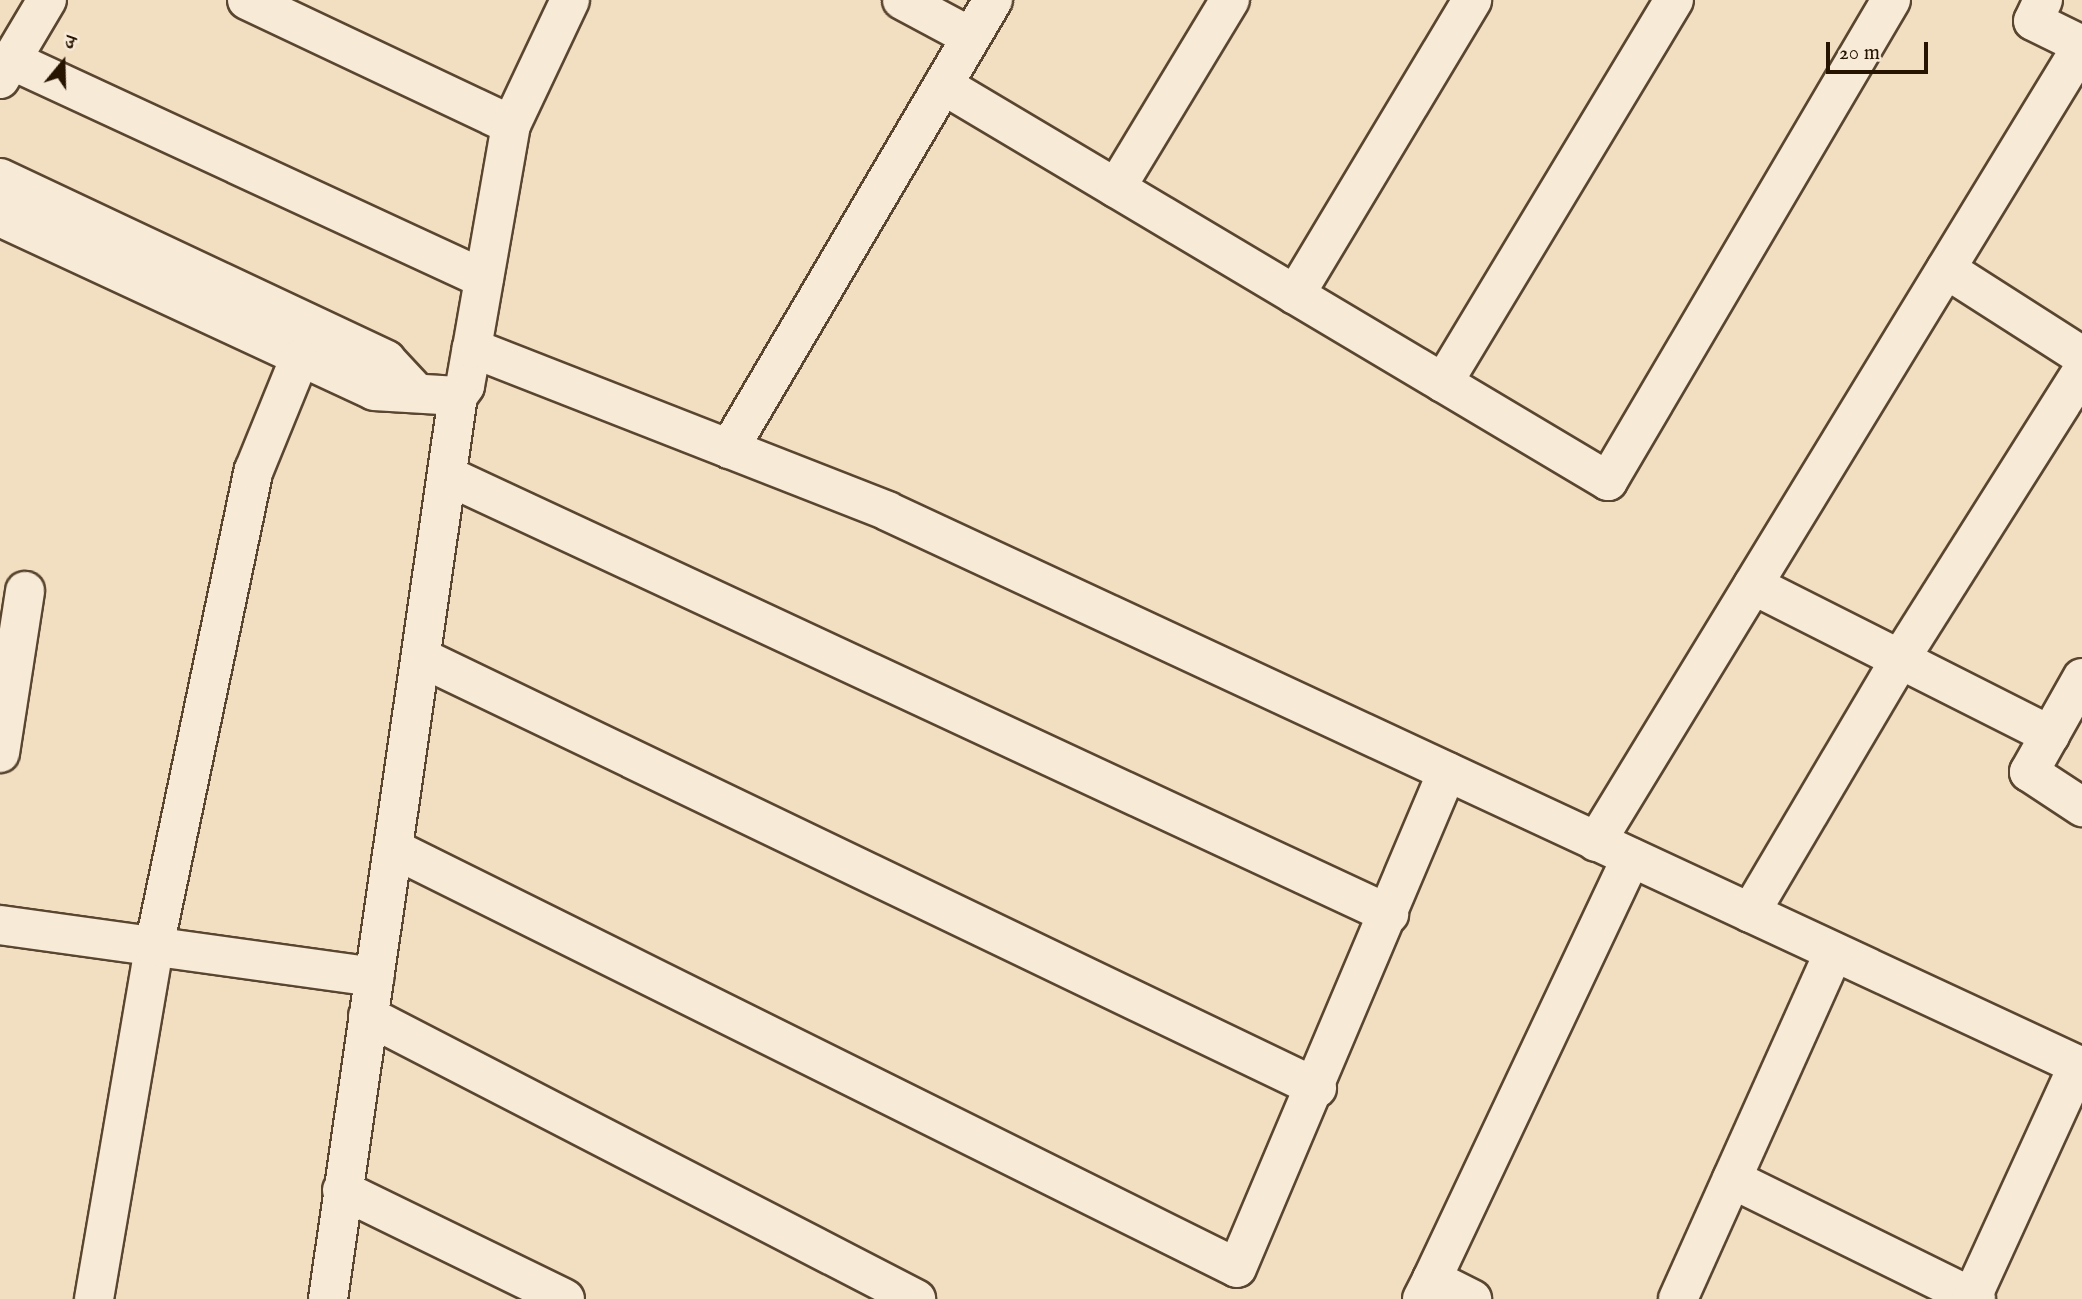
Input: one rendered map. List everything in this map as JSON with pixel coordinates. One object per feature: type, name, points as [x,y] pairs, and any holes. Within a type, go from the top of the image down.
[{"type":"street","points":[[47,0],[6,70],[484,279]]},
{"type":"street","points":[[247,0],[511,125]]},
{"type":"street","points":[[328,1299],[342,1190],[450,477],[457,396],[465,386],[511,125],[570,0]]},
{"type":"street","points":[[902,0],[971,37]]},
{"type":"street","points":[[729,449],[993,0]]},
{"type":"street","points":[[1116,188],[1230,0]]},
{"type":"street","points":[[1295,295],[1472,0]]},
{"type":"street","points":[[1443,383],[1674,0]]},
{"type":"street","points":[[943,85],[1608,481],[1891,0]]},
{"type":"street","points":[[1596,842],[2082,46],[2033,21],[2043,0]]},
{"type":"street","points":[[0,178],[386,360],[414,390]]},
{"type":"street","points":[[0,217],[299,360],[374,391],[414,390],[457,396]]},
{"type":"street","points":[[1946,269],[2082,356]]},
{"type":"street","points":[[472,348],[887,511],[2080,1066],[1974,1298],[1732,1180]]},
{"type":"street","points":[[94,1299],[154,947],[254,470],[299,360]]},
{"type":"street","points":[[1750,913],[1900,659],[2082,371]]},
{"type":"street","points":[[450,477],[1389,914]]},
{"type":"street","points":[[1753,585],[2050,735]]},
{"type":"street","points":[[0,753],[25,591]]},
{"type":"street","points":[[422,658],[1317,1088]]},
{"type":"street","points":[[2082,678],[2029,772],[2082,807]]},
{"type":"street","points":[[394,849],[1237,1268],[1317,1088],[1447,772]]},
{"type":"street","points":[[1472,1299],[1427,1289],[1631,858]]},
{"type":"street","points":[[0,925],[374,977]]},
{"type":"street","points":[[1678,1299],[1833,952]]},
{"type":"street","points":[[368,1016],[916,1299]]},
{"type":"street","points":[[342,1190],[565,1299]]}]
